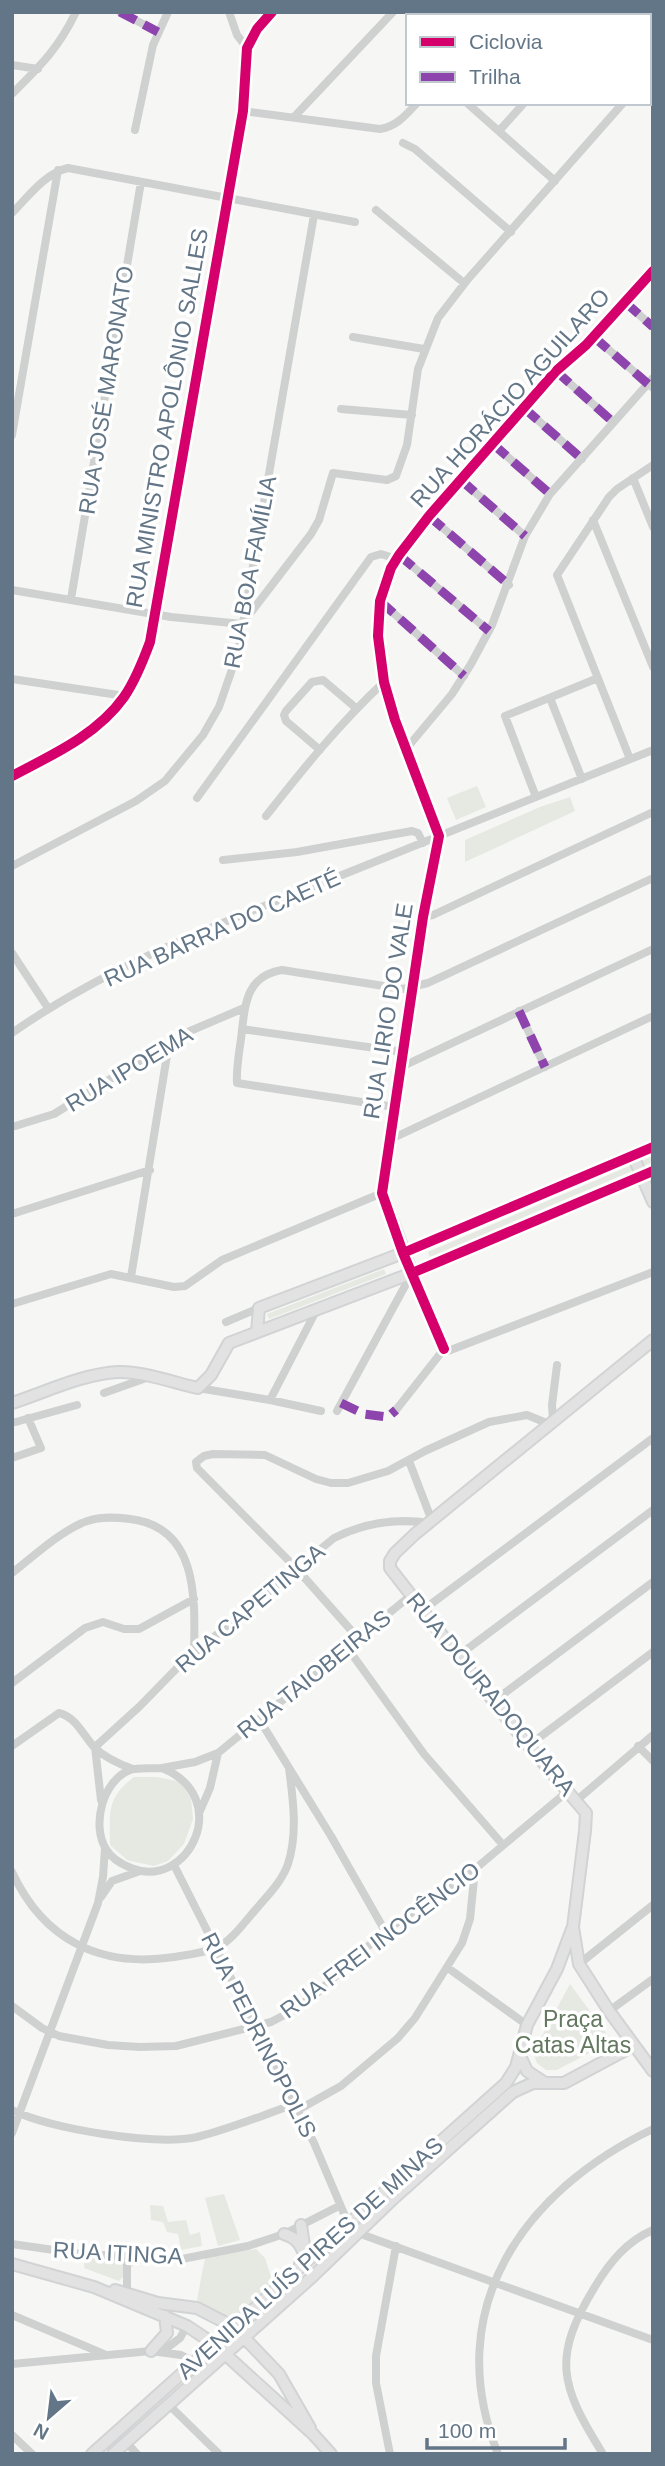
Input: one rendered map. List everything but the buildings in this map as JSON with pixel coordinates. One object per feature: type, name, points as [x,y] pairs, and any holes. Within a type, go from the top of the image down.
[{"type":"main road","points":[[257,1332],[259,1308],[403,1253],[653,1147]]},
{"type":"main road","points":[[633,1156],[653,1202]]},
{"type":"main road","points":[[12,1403],[95,1376],[117,1372],[198,1388],[211,1375],[229,1343],[412,1273],[653,1171]]},
{"type":"main road","points":[[382,1193],[412,1273]]},
{"type":"main road","points":[[431,1522],[653,1340]]},
{"type":"main road","name":"RUA DOURADOQUARA","points":[[431,1522],[395,1553],[390,1561],[390,1569],[528,1746],[584,1808],[586,1819],[573,1927],[557,1969]]},
{"type":"main road","name":"RUA DOURADOQUARA","points":[[573,1927],[579,1964]]},
{"type":"main road","points":[[633,2046],[575,2078],[555,2084],[545,2083],[527,2071],[520,2056],[527,2025],[557,1969],[579,1964],[633,2046],[652,2067]]},
{"type":"main road","name":"AVENIDA LUÍS PIRES DE MINAS","points":[[92,2454],[506,2082],[520,2056]]},
{"type":"main road","name":"AVENIDA LUÍS PIRES DE MINAS","points":[[113,2454],[312,2277],[362,2228],[513,2092],[526,2085],[545,2083]]},
{"type":"main road","points":[[301,2225],[303,2244],[314,2254]]},
{"type":"main road","points":[[284,2234],[294,2237],[301,2244],[305,2256],[298,2268]]},
{"type":"main road","points":[[12,2264],[94,2287],[188,2306],[207,2312],[234,2327],[279,2374],[313,2434]]},
{"type":"main road","points":[[94,2287],[187,2326],[214,2344],[313,2434],[331,2454]]},
{"type":"main road","points":[[187,2326],[194,2314],[207,2312]]},
{"type":"main road","points":[[151,2351],[167,2333],[165,2316]]},
{"type":"main road","points":[[260,2386],[271,2387],[277,2382],[279,2374]]},
{"type":"street","points":[[12,94],[59,44],[76,12]]},
{"type":"street","points":[[120,12],[158,32]]},
{"type":"street","points":[[135,130],[149,59],[168,12]]},
{"type":"street","points":[[229,12],[237,35],[247,48]]},
{"type":"street","name":"RUA MINISTRO APOLÔNIO SALLES","points":[[12,776],[84,736],[101,723],[125,696],[150,642],[243,111],[247,48],[257,29],[272,12]]},
{"type":"street","points":[[295,117],[393,12]]},
{"type":"street","points":[[12,65],[38,69]]},
{"type":"street","points":[[243,111],[380,130],[401,121],[415,105]]},
{"type":"street","points":[[469,105],[555,181]]},
{"type":"street","points":[[499,131],[522,105]]},
{"type":"street","points":[[12,590],[155,614],[242,624],[312,534],[333,473],[392,480],[400,470],[424,349],[438,318],[464,283],[622,105]]},
{"type":"street","points":[[403,143],[415,149],[511,232]]},
{"type":"street","points":[[12,213],[44,179],[58,170],[68,168],[355,222]]},
{"type":"street","points":[[12,435],[58,170]]},
{"type":"street","name":"RUA JOSÉ MARONATO","points":[[71,599],[141,182]]},
{"type":"street","points":[[376,210],[464,283]]},
{"type":"street","name":"RUA BOA FAMÍLIA","points":[[12,866],[136,802],[165,780],[184,761],[219,707],[238,652],[314,215]]},
{"type":"street","name":"RUA HORÁCIO AGUILARO","points":[[439,836],[384,682],[378,636],[380,601],[398,557],[429,516],[556,371],[594,337],[653,271]]},
{"type":"street","points":[[625,302],[653,327]]},
{"type":"street","points":[[353,337],[424,349]]},
{"type":"street","points":[[407,749],[464,676],[489,631],[509,585],[525,536],[550,494],[613,422],[651,384],[594,337]]},
{"type":"street","points":[[556,371],[613,422]]},
{"type":"street","points":[[524,408],[582,459]]},
{"type":"street","points":[[341,409],[412,415]]},
{"type":"street","points":[[493,443],[550,494]]},
{"type":"street","points":[[630,759],[557,575],[617,489],[653,465]]},
{"type":"street","points":[[632,478],[653,527]]},
{"type":"street","points":[[461,480],[525,536]]},
{"type":"street","points":[[429,516],[509,585]]},
{"type":"street","points":[[593,520],[653,667]]},
{"type":"street","points":[[197,798],[371,557],[381,554],[398,557],[489,631]]},
{"type":"street","points":[[380,601],[464,676]]},
{"type":"street","points":[[536,797],[505,717],[598,678]]},
{"type":"street","points":[[12,679],[125,696]]},
{"type":"street","points":[[320,750],[286,721],[286,711],[312,682],[317,680],[323,680],[356,708]]},
{"type":"street","points":[[266,816],[356,708],[384,682]]},
{"type":"street","points":[[550,698],[582,779]]},
{"type":"street","name":"RUA BARRA DO CAETÉ","points":[[12,1033],[48,1008],[207,930],[653,750]]},
{"type":"street","points":[[423,917],[433,915],[653,812]]},
{"type":"street","points":[[223,860],[297,852],[412,831],[418,833],[423,843]]},
{"type":"street","name":"RUA LIRIO DO VALE","points":[[382,1193],[423,917],[439,836]]},
{"type":"street","points":[[395,1107],[237,1083],[244,1009],[247,998],[261,977],[282,970],[403,989],[413,988],[653,878]]},
{"type":"street","points":[[401,1067],[653,949]]},
{"type":"street","points":[[12,953],[48,1008]]},
{"type":"street","name":"RUA IPOEMA","points":[[12,1127],[54,1114],[183,1034],[244,1009]]},
{"type":"street","points":[[519,1011],[545,1067]]},
{"type":"street","points":[[390,1140],[653,1016]]},
{"type":"street","points":[[242,1029],[403,1052]]},
{"type":"street","points":[[131,1277],[169,1043]]},
{"type":"street","points":[[12,1214],[149,1170]]},
{"type":"street","points":[[12,1304],[111,1275],[174,1287],[185,1286],[222,1260],[382,1193]]},
{"type":"street","points":[[444,1349],[448,1351],[653,1272]]},
{"type":"street","points":[[337,1411],[412,1273]]},
{"type":"street","points":[[412,1273],[444,1349]]},
{"type":"street","points":[[378,1286],[389,1287],[397,1299]]},
{"type":"street","points":[[226,1322],[259,1308]]},
{"type":"street","points":[[270,1400],[317,1309]]},
{"type":"street","points":[[396,1410],[444,1349]]},
{"type":"street","points":[[357,1637],[296,1568],[197,1468],[196,1462],[213,1454],[265,1455],[316,1479],[331,1483],[348,1483],[373,1477],[489,1422],[527,1415],[551,1423],[557,1365]]},
{"type":"street","points":[[104,1393],[149,1377]]},
{"type":"street","points":[[198,1388],[321,1411]]},
{"type":"street","points":[[12,1423],[77,1405]]},
{"type":"street","points":[[12,1458],[41,1448],[29,1418]]},
{"type":"street","points":[[423,1611],[653,1438]]},
{"type":"street","points":[[409,1461],[431,1522]]},
{"type":"street","points":[[458,1656],[653,1510]]},
{"type":"street","points":[[12,1573],[82,1523],[105,1517],[139,1520],[169,1536],[186,1558],[194,1599],[194,1653]]},
{"type":"street","name":"RUA CAPETINGA","points":[[95,1747],[194,1653],[334,1538],[352,1529],[388,1522],[431,1522]]},
{"type":"street","points":[[494,1700],[653,1582]]},
{"type":"street","name":"RUA TAIOBEIRAS","points":[[162,1768],[195,1762],[218,1753],[410,1596]]},
{"type":"street","points":[[12,1683],[85,1628],[103,1622],[124,1629],[139,1629],[194,1599]]},
{"type":"street","points":[[346,1646],[424,1754],[503,1845]]},
{"type":"street","points":[[528,1746],[653,1652]]},
{"type":"street","points":[[12,1746],[59,1713],[71,1718],[108,1758],[133,1769]]},
{"type":"street","points":[[259,1719],[385,1931]]},
{"type":"street","points":[[577,1800],[653,1735]]},
{"type":"street","points":[[638,1746],[653,1761]]},
{"type":"street","points":[[12,2133],[16,2112],[50,2032],[98,1903],[105,1849],[101,1831],[102,1807],[95,1747]]},
{"type":"street","name":"RUA TAIOBEIRAS","points":[[199,1813],[210,1788],[218,1753]]},
{"type":"street","points":[[98,1903],[112,1881],[139,1871],[161,1870],[174,1866],[184,1856],[192,1841],[198,1828],[199,1813],[198,1800],[184,1780],[162,1768],[133,1769],[121,1774],[106,1792],[102,1807]]},
{"type":"street","points":[[12,1872],[22,1892],[40,1914],[57,1932],[81,1948],[147,1960],[215,1948],[237,1930],[274,1889],[288,1864],[294,1830],[289,1768]]},
{"type":"street","name":"RUA FREI INOCÊNCIO","points":[[12,2006],[50,2032],[77,2040],[140,2047],[176,2046],[271,2022],[300,2006],[338,1976],[385,1931],[475,1868],[568,1791]]},
{"type":"street","points":[[105,1849],[122,1865],[139,1871]]},
{"type":"street","name":"RUA PEDRINÓPOLIS","points":[[174,1866],[314,2143],[348,2223]]},
{"type":"street","points":[[16,2112],[30,2119],[99,2134],[195,2137],[296,2107],[341,2086],[398,2038],[415,2018],[448,1968],[462,1943],[470,1919],[475,1868]]},
{"type":"street","points":[[579,1964],[653,1905]]},
{"type":"street","points":[[448,1968],[527,2025]]},
{"type":"street","points":[[610,2011],[653,1979]]},
{"type":"street","points":[[498,2454],[490,2433],[478,2363],[485,2311],[495,2283],[519,2238],[550,2199],[610,2151],[653,2129]]},
{"type":"street","points":[[340,2207],[359,2213]]},
{"type":"street","name":"RUA ITINGA","points":[[12,2244],[82,2254],[182,2259],[248,2246],[284,2234],[340,2207]]},
{"type":"street","points":[[348,2223],[396,2246],[653,2340]]},
{"type":"street","points":[[599,2452],[578,2414],[569,2389],[567,2346],[580,2314],[614,2258],[633,2240],[653,2230]]},
{"type":"street","points":[[390,2454],[376,2383],[376,2356],[396,2246]]},
{"type":"street","points":[[127,2257],[127,2294]]},
{"type":"street","points":[[12,2315],[109,2356]]},
{"type":"street","points":[[163,2351],[180,2338],[187,2326]]},
{"type":"street","points":[[12,2364],[151,2351],[181,2355],[195,2362]]},
{"type":"street","points":[[168,2404],[219,2454]]},
{"type":"street","points":[[12,2435],[32,2454]]},
{"type":"street","points":[[126,2442],[137,2454]]},
{"type":"green space","points":[[477,786],[486,807],[456,820],[447,798]]},
{"type":"green space","points":[[570,797],[575,811],[465,862],[465,840],[540,807]]},
{"type":"green space","points":[[653,1156],[653,1162],[430,1257],[428,1252]]},
{"type":"green space","points":[[384,1269],[386,1274],[269,1319],[267,1314]]},
{"type":"green space","points":[[134,1777],[157,1777],[181,1782],[191,1799],[193,1819],[184,1844],[168,1861],[154,1866],[127,1860],[110,1845],[111,1807],[118,1792]]},
{"type":"green space","name":"Praça Catas Altas","points":[[570,1984],[612,2041],[557,2070],[546,2070],[537,2063],[534,2055],[536,2047]]},
{"type":"green space","points":[[224,2194],[240,2240],[218,2246],[205,2198]]},
{"type":"green space","points":[[150,2205],[163,2206],[168,2222],[186,2220],[190,2235],[200,2232],[202,2246],[181,2250],[178,2234],[167,2232],[163,2222],[151,2220]]},
{"type":"green space","points":[[256,2249],[265,2258],[273,2283],[233,2321],[197,2300],[205,2258]]},
{"type":"green space","points":[[85,2256],[138,2260],[119,2281],[84,2268]]},
{"type":"marked path","points":[[120,12],[158,32]]},
{"type":"marked path","points":[[625,302],[653,327]]},
{"type":"marked path","points":[[594,337],[648,384]]},
{"type":"marked path","points":[[556,371],[613,422]]},
{"type":"marked path","points":[[524,408],[582,459]]},
{"type":"marked path","points":[[493,444],[550,494]]},
{"type":"marked path","points":[[461,480],[525,536]]},
{"type":"marked path","points":[[429,516],[509,585]]},
{"type":"marked path","points":[[399,555],[489,631]]},
{"type":"marked path","points":[[380,601],[464,676]]},
{"type":"marked path","points":[[519,1011],[545,1067]]},
{"type":"marked path","points":[[341,1403],[364,1414],[388,1417],[396,1410]]},
{"type":"cycle path","points":[[12,776],[73,743],[101,722],[132,684],[150,642],[243,111],[247,48],[257,29],[272,12]]},
{"type":"cycle path","points":[[444,1349],[403,1253],[382,1193],[423,917],[439,836],[395,720],[384,682],[378,636],[380,601],[391,568],[429,516],[556,371],[586,345],[653,271]]},
{"type":"cycle path","points":[[403,1253],[653,1147]]},
{"type":"cycle path","points":[[412,1273],[653,1171]]}]
